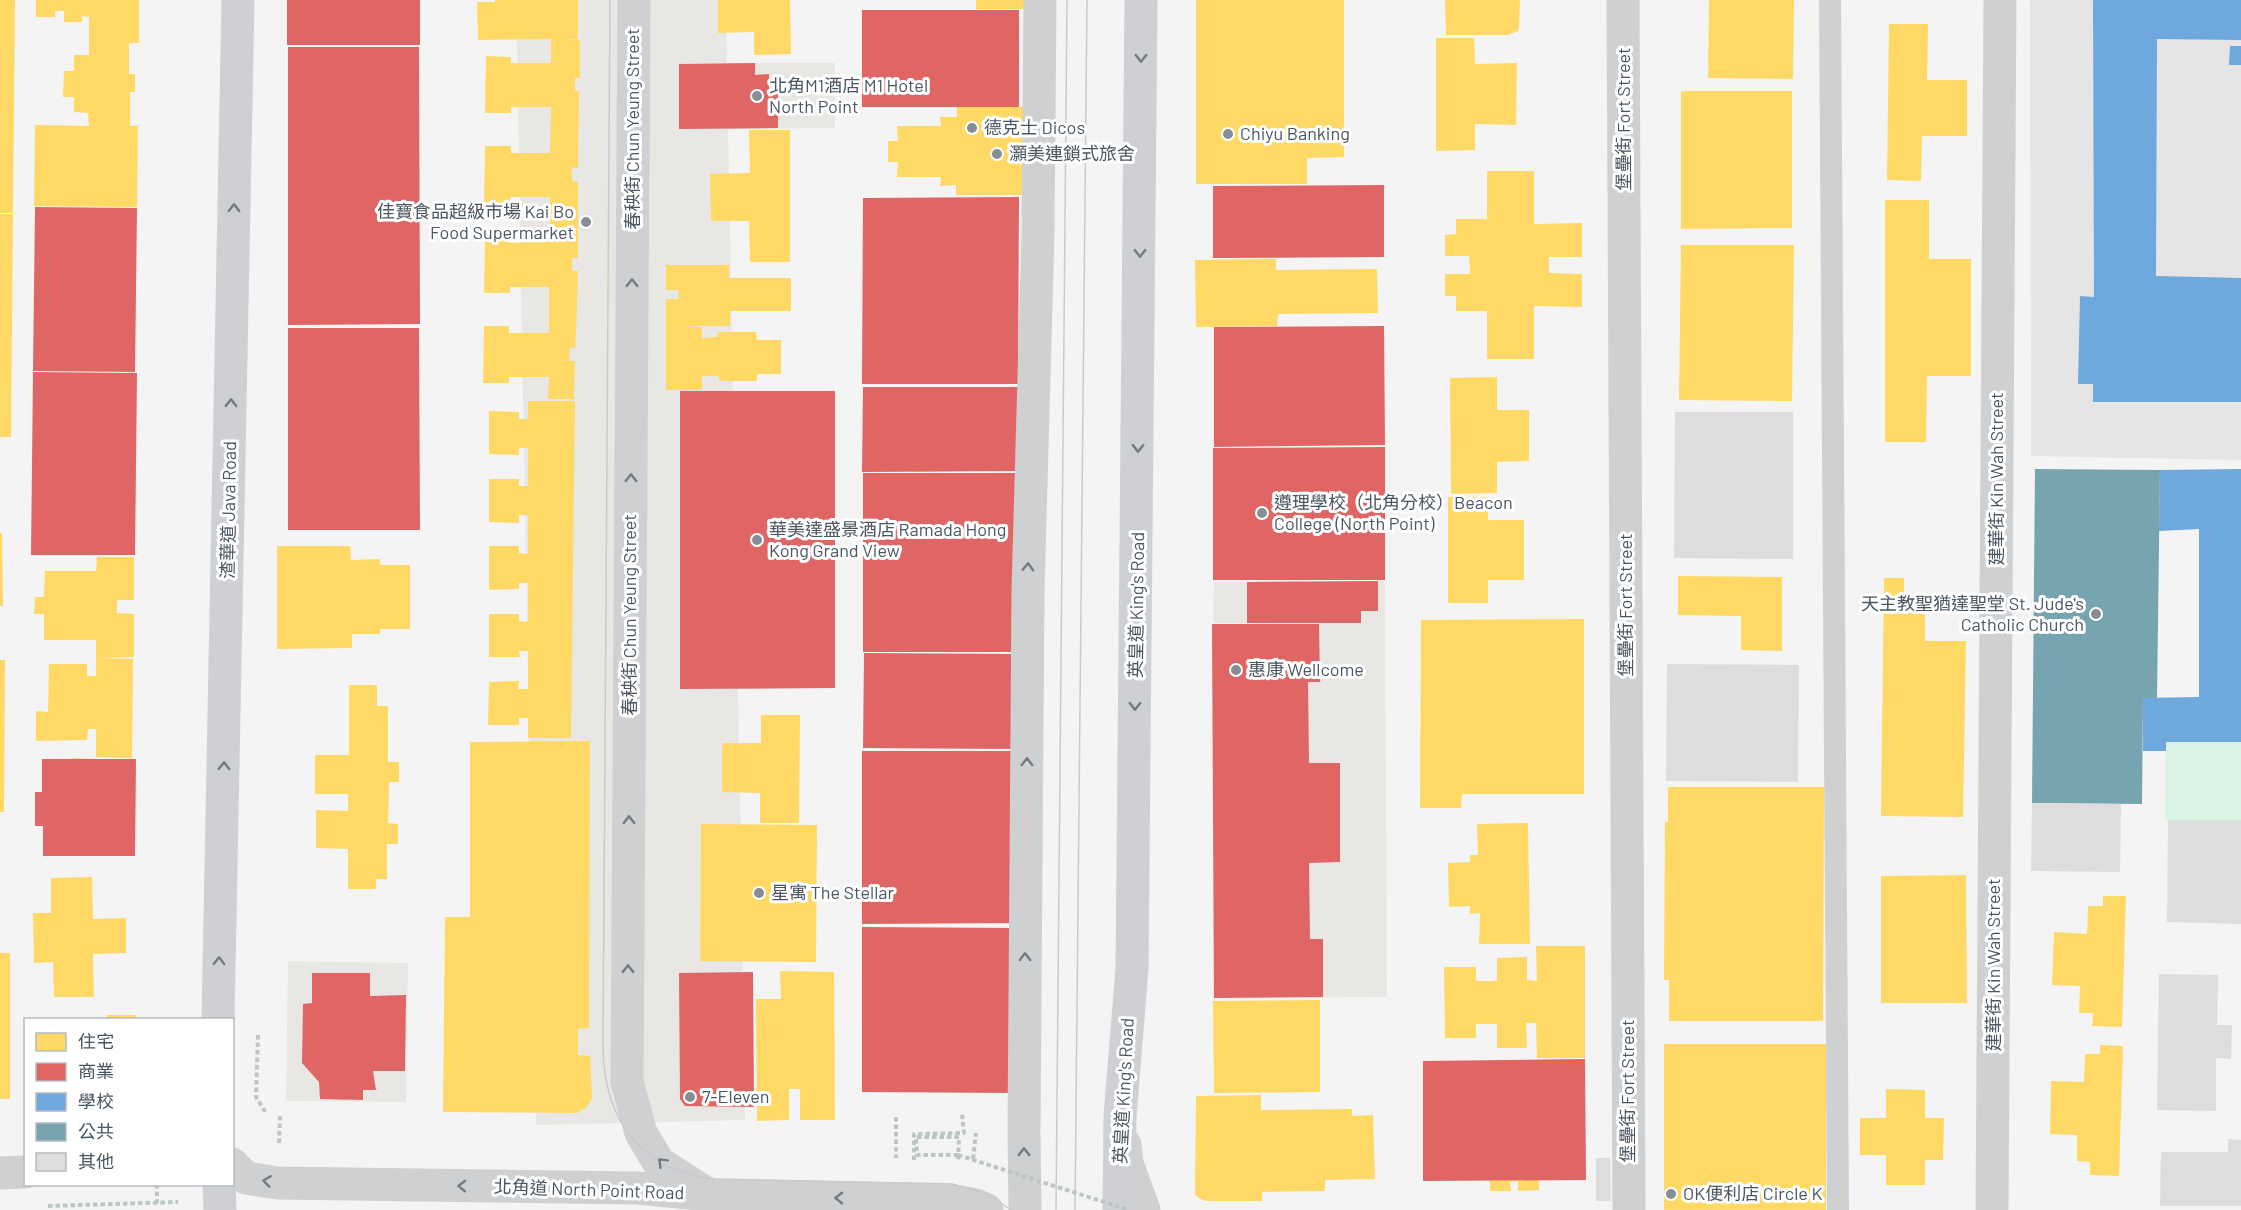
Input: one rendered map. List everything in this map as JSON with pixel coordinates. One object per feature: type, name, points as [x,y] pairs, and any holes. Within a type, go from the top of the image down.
[{"type":"main road","name":"渣華道 Java Road","points":[[218,1018],[238,0]]},
{"type":"main road","name":"英皇道 King's Road","points":[[1119,1210],[1120,1116],[1132,969],[1142,0]]},
{"type":"main road","points":[[219,1186],[220,1210]]},
{"type":"street","name":"春秧街 Chun Yeung Street","points":[[634,0],[627,1082],[641,1133],[659,1163],[709,1195]]},
{"type":"street","points":[[1025,1210],[1028,590],[1038,234],[1041,0]]},
{"type":"street","name":"堡壘街 Fort Street","points":[[1623,0],[1629,1210]]},
{"type":"street","name":"建華街 Kin Wah Street","points":[[1992,1210],[2000,0]]},
{"type":"street","points":[[1120,1116],[1127,1163],[1144,1210]]},
{"type":"street","name":"堡壘街 Fort Street","points":[[1629,1153],[1629,1210]]},
{"type":"street","name":"北角道 North Point Road","points":[[234,1166],[246,1178],[278,1183],[637,1188],[709,1195],[949,1200],[976,1204],[987,1210]]},
{"type":"street","points":[[0,1173],[24,1172]]},
{"type":"lane","points":[[1830,0],[1838,1210]]},
{"type":"path","points":[[962,1114],[964,1133],[958,1136],[916,1137],[916,1155],[958,1155],[1129,1210]]},
{"type":"path","points":[[896,1117],[896,1162]]},
{"type":"path","points":[[973,1159],[976,1132]]},
{"type":"path","points":[[914,1161],[914,1134],[958,1136]]},
{"type":"path","points":[[157,1186],[157,1203]]},
{"type":"path","points":[[45,1206],[180,1202]]},
{"type":"shaded area","points":[[516,0],[726,0],[727,63],[835,63],[835,128],[728,129],[733,391],[835,391],[835,688],[738,689],[743,972],[753,972],[754,1107],[745,1107],[745,1120],[536,1125]]},
{"type":"shaded area","points":[[2030,0],[2241,0],[2241,460],[2031,456]]},
{"type":"shaded area","points":[[1385,581],[1387,997],[1214,998],[1212,624],[1329,623],[1213,623],[1214,582]]},
{"type":"shaded area","points":[[288,961],[408,963],[406,1102],[286,1101]]},
{"type":"green space","points":[[2166,742],[2241,742],[2241,820],[2165,820]]},
{"type":"building: 住宅","points":[[0,0],[15,0],[13,213],[0,213]]},
{"type":"building: 住宅","points":[[36,0],[139,0],[139,43],[129,43],[129,74],[135,74],[135,92],[130,92],[130,126],[138,126],[137,207],[34,206],[35,125],[89,126],[88,113],[74,112],[74,97],[63,97],[64,71],[74,71],[74,55],[89,55],[89,17],[82,16],[82,22],[64,22],[64,11],[55,11],[55,17],[36,17]]},
{"type":"building: 住宅","points":[[333,0],[374,0],[374,21],[346,21],[346,6],[333,6]]},
{"type":"building: 住宅","points":[[495,0],[578,0],[578,39],[565,39],[580,40],[580,78],[575,78],[575,91],[579,91],[578,168],[572,167],[572,181],[578,182],[578,258],[572,258],[572,271],[578,271],[577,309],[575,348],[570,347],[569,361],[575,361],[574,399],[548,399],[549,377],[509,377],[509,383],[483,383],[484,326],[509,326],[509,333],[549,333],[549,287],[510,287],[510,293],[484,293],[485,236],[510,236],[510,243],[550,242],[550,197],[510,197],[511,203],[484,203],[485,146],[511,146],[511,153],[550,153],[551,107],[511,107],[511,113],[485,113],[486,56],[511,57],[511,63],[551,63],[551,39],[478,40],[477,2],[495,2]]},
{"type":"building: 住宅","points":[[718,0],[790,0],[791,54],[754,55],[754,32],[718,33]]},
{"type":"building: 住宅","points":[[976,0],[1035,0],[1035,9],[976,9]]},
{"type":"building: 住宅","points":[[1196,0],[1344,0],[1344,157],[1307,158],[1307,184],[1196,184]]},
{"type":"building: 住宅","points":[[1445,0],[1520,0],[1518,31],[1508,35],[1446,35]]},
{"type":"building: 住宅","points":[[1709,0],[1794,0],[1793,79],[1708,78]]},
{"type":"building: 住宅","points":[[910,11],[950,11],[950,64],[958,65],[958,11],[998,11],[998,64],[1018,64],[1019,107],[1034,107],[1035,147],[1016,147],[1017,155],[1034,156],[1035,195],[956,195],[956,185],[940,186],[941,177],[897,177],[898,162],[888,162],[888,141],[898,141],[897,126],[941,126],[940,117],[957,117],[957,107],[889,107],[889,65],[909,64]]},
{"type":"building: 住宅","points":[[1889,24],[1928,24],[1927,80],[1967,80],[1967,136],[1922,136],[1921,181],[1887,180]]},
{"type":"building: 住宅","points":[[1436,38],[1474,38],[1475,64],[1517,63],[1516,125],[1475,124],[1475,150],[1436,151]]},
{"type":"building: 住宅","points":[[1681,91],[1792,91],[1792,228],[1681,229]]},
{"type":"building: 住宅","points":[[331,109],[371,109],[371,144],[406,144],[406,179],[371,179],[371,202],[406,201],[406,237],[371,237],[371,272],[331,272],[331,237],[290,237],[291,201],[330,201],[330,180],[290,180],[291,145],[331,144]]},
{"type":"building: 住宅","points":[[749,130],[790,130],[790,262],[750,262],[749,221],[711,221],[710,174],[750,173]]},
{"type":"building: 住宅","points":[[1487,171],[1534,171],[1534,224],[1582,223],[1582,257],[1549,257],[1549,273],[1582,274],[1582,307],[1534,306],[1534,359],[1487,359],[1487,311],[1456,311],[1456,296],[1445,296],[1445,274],[1470,274],[1469,256],[1445,256],[1445,235],[1456,234],[1456,219],[1487,219]]},
{"type":"building: 住宅","points":[[1885,200],[1929,200],[1929,259],[1971,259],[1971,376],[1927,376],[1926,442],[1885,442]]},
{"type":"building: 住宅","points":[[0,214],[13,214],[11,437],[0,437]]},
{"type":"building: 住宅","points":[[60,217],[74,217],[74,223],[91,224],[90,305],[106,306],[106,363],[75,363],[74,335],[47,335],[47,265],[60,265]]},
{"type":"building: 住宅","points":[[1681,245],[1794,245],[1792,401],[1679,400]]},
{"type":"building: 住宅","points":[[1276,259],[1276,270],[1377,269],[1378,313],[1278,314],[1277,326],[1196,327],[1195,260]]},
{"type":"building: 住宅","points":[[666,265],[729,265],[729,278],[791,278],[791,311],[730,311],[730,326],[678,326],[702,327],[702,338],[718,337],[718,332],[756,332],[757,340],[781,340],[781,374],[757,374],[757,381],[719,381],[719,376],[702,376],[702,390],[666,390],[666,299],[679,299],[678,290],[666,290]]},
{"type":"building: 住宅","points":[[1334,333],[1334,440],[1300,440],[1300,424],[1281,425],[1281,440],[1248,440],[1247,334],[1281,334],[1281,350],[1300,350],[1300,334]]},
{"type":"building: 住宅","points":[[387,365],[388,397],[392,397],[392,457],[388,457],[388,489],[346,490],[347,462],[309,462],[309,432],[327,432],[327,425],[309,425],[309,394],[346,394],[345,366]]},
{"type":"building: 住宅","points":[[1497,377],[1497,410],[1529,410],[1529,461],[1497,462],[1497,493],[1451,494],[1450,378]]},
{"type":"building: 住宅","points":[[914,388],[954,388],[955,414],[988,414],[988,441],[955,441],[955,471],[913,472]]},
{"type":"building: 住宅","points":[[528,401],[575,401],[571,738],[528,738],[528,718],[519,718],[519,725],[488,725],[489,682],[519,681],[518,689],[528,689],[528,651],[519,651],[520,657],[489,657],[489,614],[519,614],[519,621],[528,622],[528,583],[519,583],[519,589],[489,590],[489,546],[519,546],[519,553],[528,554],[528,515],[519,515],[519,523],[489,522],[489,479],[519,479],[519,486],[528,486],[528,448],[519,448],[519,455],[489,454],[489,411],[519,412],[519,419],[528,419]]},
{"type":"building: 住宅","points":[[55,410],[88,411],[87,431],[117,430],[117,446],[124,446],[123,464],[101,463],[101,469],[124,469],[124,487],[117,486],[116,502],[87,501],[86,521],[54,521],[53,493],[48,493],[48,439],[54,439]]},
{"type":"building: 住宅","points":[[914,492],[957,492],[957,523],[1010,523],[1009,555],[978,555],[977,573],[1009,573],[1009,606],[957,606],[957,632],[914,632]]},
{"type":"building: 住宅","points":[[1448,497],[1488,497],[1488,520],[1524,520],[1524,580],[1488,580],[1488,603],[1448,603]]},
{"type":"building: 住宅","points":[[0,533],[2,533],[3,606],[0,606]]},
{"type":"building: 住宅","points":[[277,546],[350,546],[351,560],[380,559],[380,565],[410,565],[410,629],[380,629],[380,634],[352,634],[352,648],[277,649]]},
{"type":"building: 住宅","points":[[97,557],[134,557],[134,600],[117,600],[117,613],[134,614],[134,657],[101,658],[133,659],[132,758],[96,757],[96,729],[88,729],[87,740],[36,741],[36,711],[48,712],[49,664],[87,664],[87,676],[96,676],[96,640],[44,640],[44,614],[34,614],[35,597],[44,597],[45,571],[96,571]]},
{"type":"building: 住宅","points":[[1678,576],[1782,577],[1782,651],[1741,650],[1741,616],[1678,615]]},
{"type":"building: 住宅","points":[[1884,578],[1904,578],[1904,604],[1925,605],[1925,641],[1966,641],[1963,817],[1881,816]]},
{"type":"building: 住宅","points":[[1584,619],[1584,794],[1462,794],[1461,808],[1420,808],[1421,620]]},
{"type":"building: 住宅","points":[[0,660],[5,660],[4,812],[0,812]]},
{"type":"building: 住宅","points":[[349,685],[377,685],[377,706],[388,706],[388,762],[399,762],[399,782],[389,782],[388,823],[398,824],[398,844],[387,844],[387,879],[376,879],[376,889],[348,889],[348,849],[316,848],[316,810],[348,811],[348,794],[315,794],[315,755],[349,755]]},
{"type":"building: 住宅","points":[[761,715],[800,715],[799,823],[760,823],[760,793],[722,792],[722,743],[761,743]]},
{"type":"building: 住宅","points":[[590,741],[589,1028],[578,1029],[578,1055],[590,1056],[592,1098],[587,1107],[577,1113],[443,1112],[445,917],[470,917],[470,742]]},
{"type":"building: 住宅","points":[[72,758],[98,759],[98,796],[107,797],[107,820],[98,820],[97,856],[71,856],[72,839],[54,839],[54,826],[35,826],[35,792],[55,792],[55,777],[71,778]]},
{"type":"building: 住宅","points":[[954,767],[954,800],[965,800],[965,792],[1002,791],[1003,826],[984,826],[984,842],[1002,841],[1003,876],[965,876],[966,868],[955,868],[955,902],[912,902],[911,768]]},
{"type":"building: 住宅","points":[[1668,787],[1824,787],[1823,1021],[1669,1021],[1669,980],[1664,980],[1665,822],[1668,822]]},
{"type":"building: 住宅","points":[[1528,823],[1530,944],[1479,944],[1480,913],[1470,914],[1470,906],[1449,907],[1448,863],[1470,862],[1470,855],[1478,855],[1477,824]]},
{"type":"building: 住宅","name":"星寓 The Stellar","points":[[701,824],[817,825],[816,962],[700,961]]},
{"type":"building: 住宅","points":[[1966,875],[1967,1003],[1881,1003],[1881,876]]},
{"type":"building: 住宅","points":[[92,877],[93,919],[126,918],[126,953],[93,954],[94,997],[54,997],[53,962],[34,963],[33,913],[51,913],[51,878]]},
{"type":"building: 住宅","points":[[2103,896],[2126,896],[2122,1027],[2092,1026],[2093,1013],[2079,1013],[2080,986],[2052,985],[2054,932],[2087,934],[2088,906],[2103,906]]},
{"type":"building: 住宅","points":[[1536,946],[1585,946],[1585,1058],[1537,1058],[1536,1023],[1526,1023],[1527,1048],[1497,1048],[1497,1024],[1476,1024],[1476,1038],[1445,1038],[1444,967],[1476,967],[1476,981],[1497,981],[1497,958],[1527,957],[1527,980],[1537,981]]},
{"type":"building: 住宅","points":[[0,953],[10,953],[10,1099],[0,1099]]},
{"type":"building: 住宅","points":[[780,971],[834,972],[835,1120],[800,1120],[800,1089],[789,1089],[789,1120],[757,1121],[756,999],[781,999]]},
{"type":"building: 住宅","points":[[1320,1000],[1320,1092],[1214,1093],[1213,1001]]},
{"type":"building: 住宅","points":[[107,1015],[136,1015],[136,1018],[107,1018]]},
{"type":"building: 住宅","points":[[1664,1044],[1826,1044],[1826,1210],[1664,1210]]},
{"type":"building: 住宅","points":[[2100,1045],[2123,1046],[2119,1176],[2090,1175],[2090,1162],[2077,1161],[2077,1135],[2050,1134],[2051,1081],[2084,1082],[2085,1054],[2100,1054]]},
{"type":"building: 住宅","points":[[1488,1062],[1509,1062],[1509,1069],[1537,1069],[1539,1190],[1518,1191],[1518,1181],[1510,1182],[1511,1191],[1490,1191],[1489,1157],[1469,1158],[1468,1149],[1461,1149],[1460,1106],[1468,1106],[1468,1099],[1488,1098]]},
{"type":"building: 住宅","points":[[1886,1089],[1925,1090],[1925,1118],[1944,1118],[1943,1160],[1925,1160],[1925,1185],[1886,1185],[1886,1155],[1860,1155],[1860,1118],[1886,1118]]},
{"type":"building: 住宅","points":[[1261,1095],[1261,1110],[1352,1109],[1352,1116],[1373,1115],[1375,1179],[1325,1180],[1325,1191],[1262,1192],[1262,1201],[1206,1201],[1199,1198],[1195,1195],[1196,1096]]},
{"type":"building: 商業","points":[[287,0],[420,0],[420,45],[287,45]]},
{"type":"building: 商業","points":[[862,10],[1019,10],[1019,107],[862,107]]},
{"type":"building: 商業","points":[[288,47],[419,47],[420,324],[288,325]]},
{"type":"building: 商業","points":[[755,63],[755,75],[769,74],[769,92],[778,92],[778,128],[679,129],[679,64]]},
{"type":"building: 商業","points":[[1384,185],[1384,257],[1213,258],[1213,186]]},
{"type":"building: 商業","points":[[1019,197],[1018,384],[862,384],[863,198]]},
{"type":"building: 商業","points":[[35,207],[137,208],[135,372],[33,371]]},
{"type":"building: 商業","points":[[1384,326],[1385,445],[1214,447],[1214,327]]},
{"type":"building: 商業","points":[[288,328],[419,328],[420,530],[288,530]]},
{"type":"building: 商業","points":[[33,372],[137,373],[135,555],[31,555]]},
{"type":"building: 商業","points":[[863,387],[1018,387],[1018,471],[862,472]]},
{"type":"building: 商業","name":"華美達盛景酒店 Ramada Hong Kong Grand View","points":[[680,391],[835,391],[835,688],[680,689]]},
{"type":"building: 商業","points":[[1385,447],[1385,580],[1213,580],[1213,448]]},
{"type":"building: 商業","points":[[863,473],[1018,473],[1017,652],[863,652]]},
{"type":"building: 商業","points":[[1378,581],[1378,611],[1361,611],[1361,623],[1247,623],[1247,582]]},
{"type":"building: 商業","points":[[1212,624],[1319,624],[1320,682],[1308,682],[1309,763],[1340,763],[1340,862],[1309,863],[1310,939],[1323,939],[1323,997],[1214,998]]},
{"type":"building: 商業","points":[[864,653],[1016,654],[1016,749],[863,748]]},
{"type":"building: 商業","points":[[862,751],[1018,751],[1017,923],[862,924]]},
{"type":"building: 商業","points":[[42,759],[136,759],[135,856],[43,856],[43,826],[35,826],[35,792],[42,792]]},
{"type":"building: 商業","points":[[862,927],[1017,928],[1016,1093],[862,1092]]},
{"type":"building: 商業","points":[[753,972],[754,1107],[685,1106],[680,1099],[679,973]]},
{"type":"building: 商業","points":[[312,973],[370,973],[370,996],[406,995],[405,1071],[373,1071],[376,1090],[363,1090],[363,1100],[320,1099],[319,1082],[302,1063],[303,1004],[312,1003]]},
{"type":"building: 商業","points":[[1585,1059],[1586,1180],[1423,1181],[1423,1061]]},
{"type":"building: 學校","points":[[2093,0],[2241,0],[2241,40],[2157,39],[2156,276],[2241,278],[2241,402],[2093,402],[2093,384],[2078,384],[2080,296],[2094,297]]},
{"type":"building: 學校","points":[[2230,46],[2241,46],[2241,65],[2229,65]]},
{"type":"building: 學校","points":[[2241,469],[2241,742],[2166,742],[2166,751],[2143,751],[2143,698],[2199,697],[2199,529],[2159,531],[2160,470]]},
{"type":"building: 公共","name":"天主教聖猶達聖堂 St. Jude's Catholic Church","points":[[2035,469],[2160,470],[2157,698],[2143,698],[2142,804],[2032,803]]},
{"type":"building: 其他","points":[[1675,412],[1793,412],[1793,559],[1674,558]]},
{"type":"building: 其他","points":[[1667,664],[1799,665],[1798,782],[1666,781]]},
{"type":"building: 其他","points":[[2032,803],[2121,804],[2120,872],[2031,871]]},
{"type":"building: 其他","points":[[2168,820],[2241,820],[2241,924],[2167,922]]},
{"type":"building: 其他","points":[[2159,974],[2218,975],[2217,1025],[2232,1025],[2231,1059],[2216,1058],[2216,1111],[2157,1110]]},
{"type":"building: 其他","points":[[2228,1139],[2241,1140],[2241,1206],[2160,1206],[2161,1152],[2228,1152]]},
{"type":"building: 其他","points":[[1596,1158],[1610,1158],[1611,1201],[1596,1201]]},
{"type":"tram line","points":[[610,0],[603,1047],[610,1097],[631,1137],[647,1153],[666,1165],[688,1174],[714,1179],[952,1184],[988,1194],[1011,1210]]},
{"type":"tram line","points":[[1056,1210],[1067,0]]},
{"type":"tram line","points":[[1075,1210],[1087,0]]},
{"type":"place","name":"北角M1酒店 M1 Hotel North Point","points":[[757,96]]},
{"type":"place","name":"德克士 Dicos","points":[[972,128]]},
{"type":"place","name":"Chiyu Banking","points":[[1228,134]]},
{"type":"place","name":"灝美連鎖式旅舍","points":[[997,154]]},
{"type":"place","name":"佳寶食品超級市場 Kai Bo Food Supermarket","points":[[586,222]]},
{"type":"place","name":"遵理學校（北角分校）Beacon College (North Point)","points":[[1262,513]]},
{"type":"place","name":"華美達盛景酒店 Ramada Hong Kong Grand View","points":[[757,540]]},
{"type":"place","name":"天主教聖猶達聖堂 St. Jude's Catholic Church","points":[[2096,614]]},
{"type":"place","name":"惠康 Wellcome","points":[[1236,670]]},
{"type":"place","name":"星寓 The Stellar","points":[[759,893]]},
{"type":"place","name":"7-Eleven","points":[[690,1097]]},
{"type":"place","name":"OK便利店 Circle K","points":[[1671,1194]]}]
